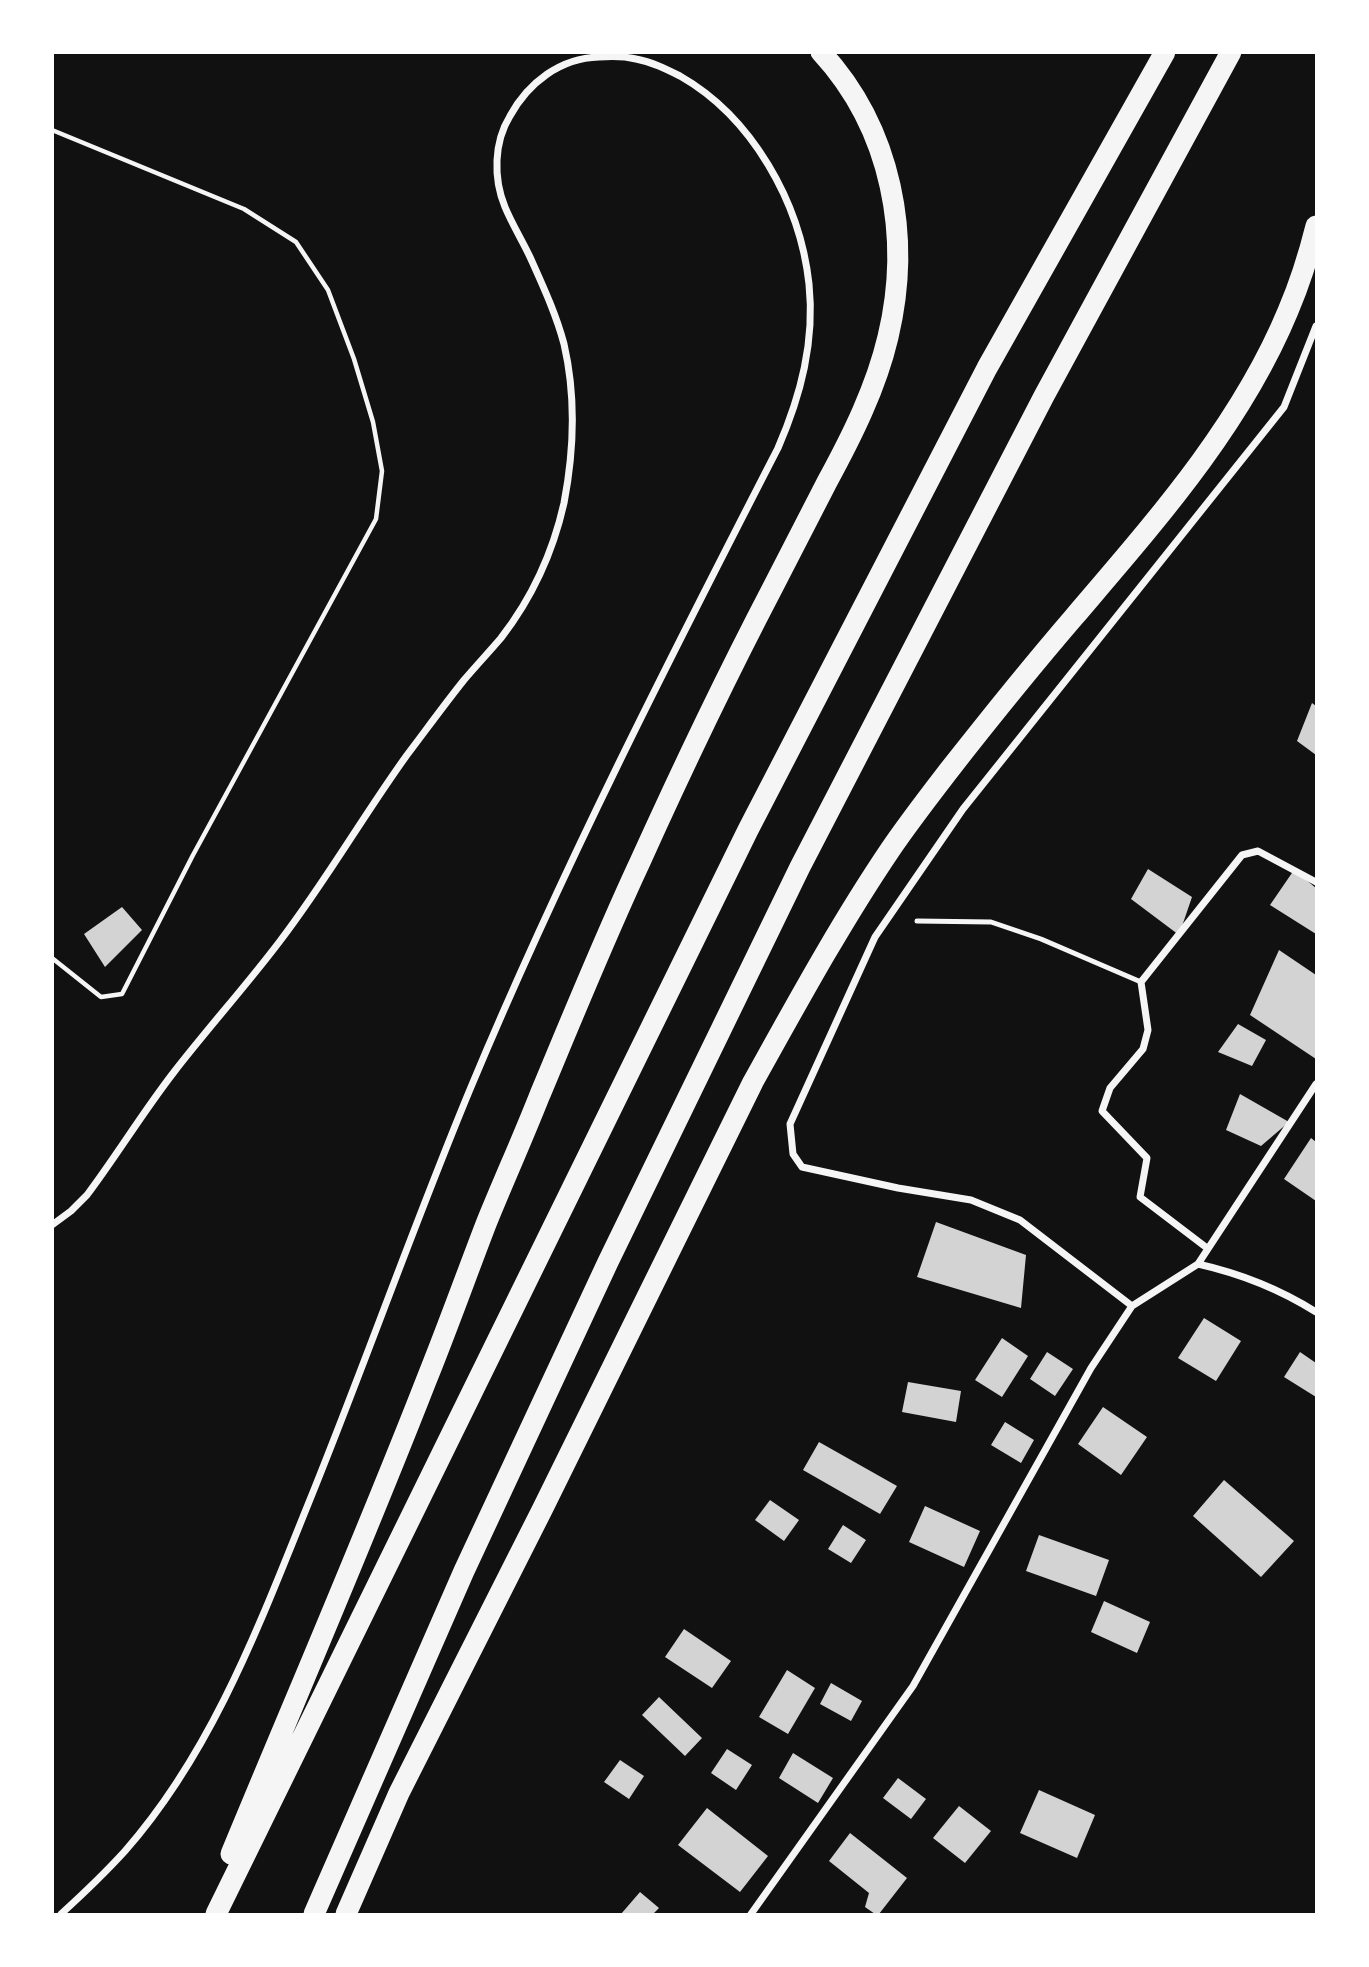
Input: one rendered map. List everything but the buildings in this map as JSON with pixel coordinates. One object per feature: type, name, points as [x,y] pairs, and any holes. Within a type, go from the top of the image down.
[{"type":"highway","points":[[206,1914],[426,1383],[488,1220],[624,896],[765,601],[849,442],[878,370],[888,336],[899,263],[894,202],[887,170],[867,119],[856,98],[821,52]]},
{"type":"highway","points":[[216,1914],[748,830],[987,368],[1164,52]]},
{"type":"highway","points":[[314,1914],[464,1571],[608,1262],[794,880],[1044,396],[1231,52]]},
{"type":"highway","points":[[346,1914],[399,1793],[747,1094],[791,1013],[891,848],[1010,695],[1198,466],[1227,423],[1255,378],[1288,312],[1317,226]]},
{"type":"street","points":[[52,1225],[87,1195],[174,1072],[280,941],[331,871],[405,759],[514,620],[538,578],[552,545],[563,506],[571,460],[573,423],[570,381],[555,313],[504,206],[498,184],[497,160],[501,137],[510,116],[532,85],[552,69],[582,55],[638,59],[661,66],[718,102],[738,123],[772,171],[799,235],[809,284],[808,354],[791,418],[611,777],[515,985],[470,1090],[263,1617],[221,1706],[195,1753],[127,1849],[61,1914]]},
{"type":"street","points":[[1132,1306],[1020,1220],[971,1199],[898,1188],[802,1167],[793,1154],[790,1124],[875,937],[962,808],[1284,407],[1317,326]]},
{"type":"street","points":[[1207,1248],[1140,1197],[1147,1158],[1102,1111],[1110,1088],[1143,1049],[1148,1030],[1142,982],[1242,855],[1258,850],[1317,882]]},
{"type":"street","points":[[751,1914],[913,1686],[1091,1368],[1132,1306],[1198,1264],[1317,1084]]},
{"type":"street","points":[[1198,1264],[1223,1269],[1317,1312]]},
{"type":"lane","points":[[918,921],[991,922],[1041,939],[1142,982]]},
{"type":"path","points":[[52,130],[244,209],[296,242],[328,290],[354,359],[373,422],[382,471],[376,519],[193,855],[122,994],[101,997],[52,958]]}]
